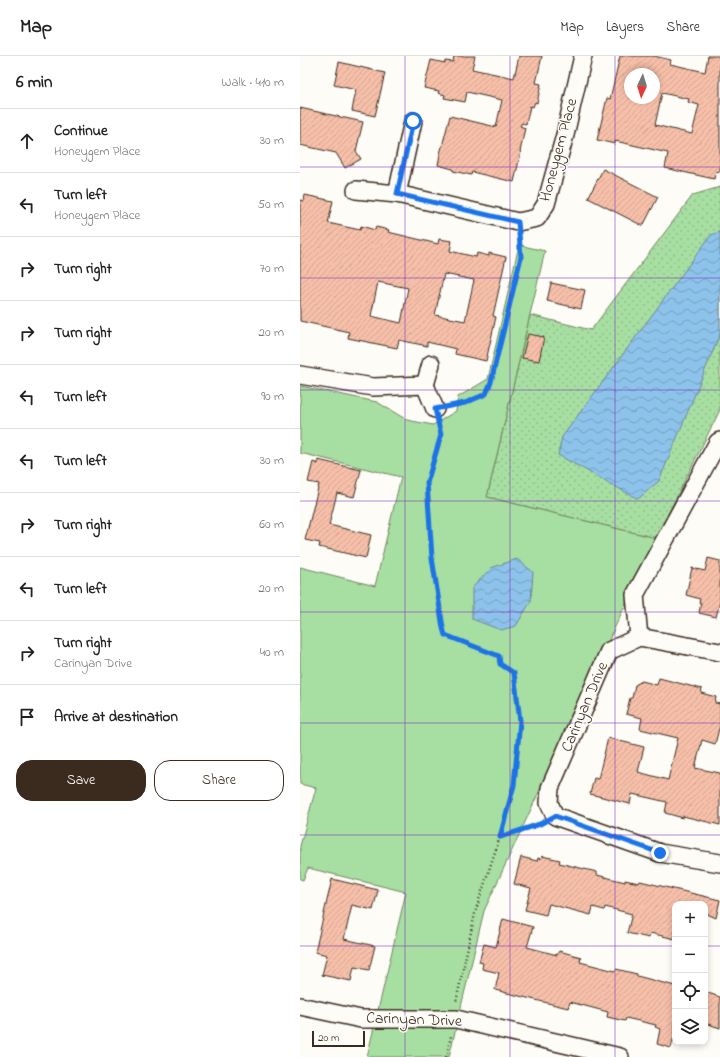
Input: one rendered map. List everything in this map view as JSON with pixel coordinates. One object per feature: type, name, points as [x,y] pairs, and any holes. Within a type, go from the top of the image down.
[{"type":"street","name":"Honeygem Place","points":[[356,190],[397,194],[518,222],[537,218],[546,204],[566,135],[583,56]]},
{"type":"street","points":[[397,194],[413,121]]},
{"type":"street","points":[[431,364],[425,385],[435,409]]},
{"type":"street","points":[[300,375],[373,387],[425,385]]},
{"type":"street","points":[[720,441],[718,442],[636,595],[639,637],[720,652]]},
{"type":"street","name":"Carinyan Drive","points":[[555,816],[549,803],[550,788],[609,651],[639,637]]},
{"type":"street","points":[[555,816],[660,853],[720,863]]},
{"type":"street","name":"Carinyan Drive","points":[[300,1006],[360,1019],[456,1019],[620,1057]]},
{"type":"path","points":[[446,1057],[456,1019],[456,999],[476,909],[500,837],[514,785],[520,721],[514,673],[500,664],[499,656],[445,635],[432,558],[427,483],[441,435],[435,409],[465,403],[486,394],[491,382],[521,257],[518,222]]},
{"type":"path","points":[[500,837],[540,824],[555,816]]},
{"type":"green space","points":[[720,187],[720,410],[656,538],[487,497],[530,315],[591,330],[693,195]]},
{"type":"green space","points":[[519,245],[545,251],[487,497],[656,538],[484,911],[449,1057],[367,1057],[406,892],[308,868],[303,880],[300,879],[300,846],[316,788],[300,784],[300,567],[375,586],[401,477],[300,453],[300,386],[377,402],[407,420],[433,425],[456,411],[458,397],[488,379]]},
{"type":"water","points":[[720,232],[720,334],[659,481],[638,499],[558,455],[562,437],[711,235]]},
{"type":"water","points":[[517,559],[533,572],[531,601],[516,626],[501,630],[472,619],[472,588],[491,568]]},
{"type":"building","points":[[454,56],[475,56],[472,69],[514,78],[519,56],[542,56],[536,83],[541,84],[537,103],[535,102],[533,107],[530,106],[526,124],[522,123],[520,126],[525,128],[514,182],[472,172],[471,175],[453,171],[453,169],[438,165],[450,116],[496,127],[502,100],[467,92],[465,102],[444,98],[445,95],[438,93],[439,91],[424,88],[431,60],[445,63],[445,61],[453,62]]},
{"type":"building","points":[[620,56],[654,56],[671,60],[670,64],[705,72],[708,56],[720,56],[720,172],[716,171],[714,179],[665,168],[668,153],[615,141],[615,144],[597,140],[607,98],[610,99]]},
{"type":"building","points":[[339,62],[385,73],[375,116],[352,111],[356,90],[334,85]]},
{"type":"building","points":[[300,108],[363,122],[356,151],[361,159],[345,168],[336,153],[300,145]]},
{"type":"building","points":[[603,169],[658,197],[643,226],[588,198]]},
{"type":"building","points":[[305,195],[333,201],[328,223],[360,230],[361,226],[375,230],[376,227],[389,230],[388,232],[438,244],[439,239],[452,241],[450,251],[476,257],[477,253],[489,256],[489,253],[506,257],[493,316],[496,317],[486,361],[455,354],[456,349],[427,342],[427,346],[399,340],[397,348],[348,338],[349,332],[300,321],[300,200],[304,201]],"holes":[[[444,274],[474,280],[465,321],[435,315]],[[378,282],[408,288],[401,323],[371,316]]]},
{"type":"building","points":[[551,283],[585,290],[581,309],[547,301]]},
{"type":"building","points":[[528,334],[544,337],[539,361],[522,358]]},
{"type":"building","points":[[318,460],[361,470],[354,497],[337,493],[329,525],[371,535],[366,558],[319,547],[320,543],[305,540],[319,484],[308,482],[313,462],[318,464]]},
{"type":"building","points":[[708,558],[720,561],[720,602],[716,617],[699,613],[701,603],[699,603],[700,599],[686,595],[692,568],[705,571]]},
{"type":"building","points":[[659,678],[702,689],[701,693],[716,697],[715,703],[720,704],[720,725],[715,744],[702,740],[695,768],[720,773],[720,825],[665,813],[667,802],[632,794],[630,804],[590,794],[594,778],[598,779],[608,738],[644,747],[638,772],[668,780],[678,738],[640,729],[642,718],[626,714],[635,685],[642,681],[657,685]]},
{"type":"building","points":[[542,856],[560,860],[559,863],[597,872],[597,875],[625,882],[625,880],[639,883],[640,881],[720,900],[716,918],[708,914],[708,901],[672,901],[672,938],[650,933],[649,938],[627,933],[632,914],[605,907],[604,910],[593,907],[591,915],[549,904],[546,915],[525,910],[531,888],[514,884],[521,857],[537,861],[538,858],[541,859]]},
{"type":"building","points":[[332,879],[378,890],[373,910],[352,905],[344,939],[375,946],[369,970],[354,967],[351,981],[322,975],[327,955],[315,952]]},
{"type":"building","points":[[503,919],[533,927],[527,947],[557,955],[559,951],[581,957],[580,962],[615,971],[616,969],[637,974],[637,976],[672,985],[671,1048],[657,1044],[660,1029],[655,1027],[656,1025],[626,1018],[625,1021],[607,1017],[608,1012],[570,1002],[568,1008],[495,990],[499,973],[482,969],[483,963],[479,962],[484,944],[496,947]]},
{"type":"building","points":[[708,993],[720,997],[720,1028],[708,1024]]},
{"type":"route","points":[[413,121],[397,194],[518,222],[521,257],[491,382],[486,394],[465,403],[435,409],[441,435],[427,483],[432,558],[445,635],[499,656],[500,664],[514,673],[520,721],[514,785],[500,837],[540,824],[555,816],[660,853]]}]
